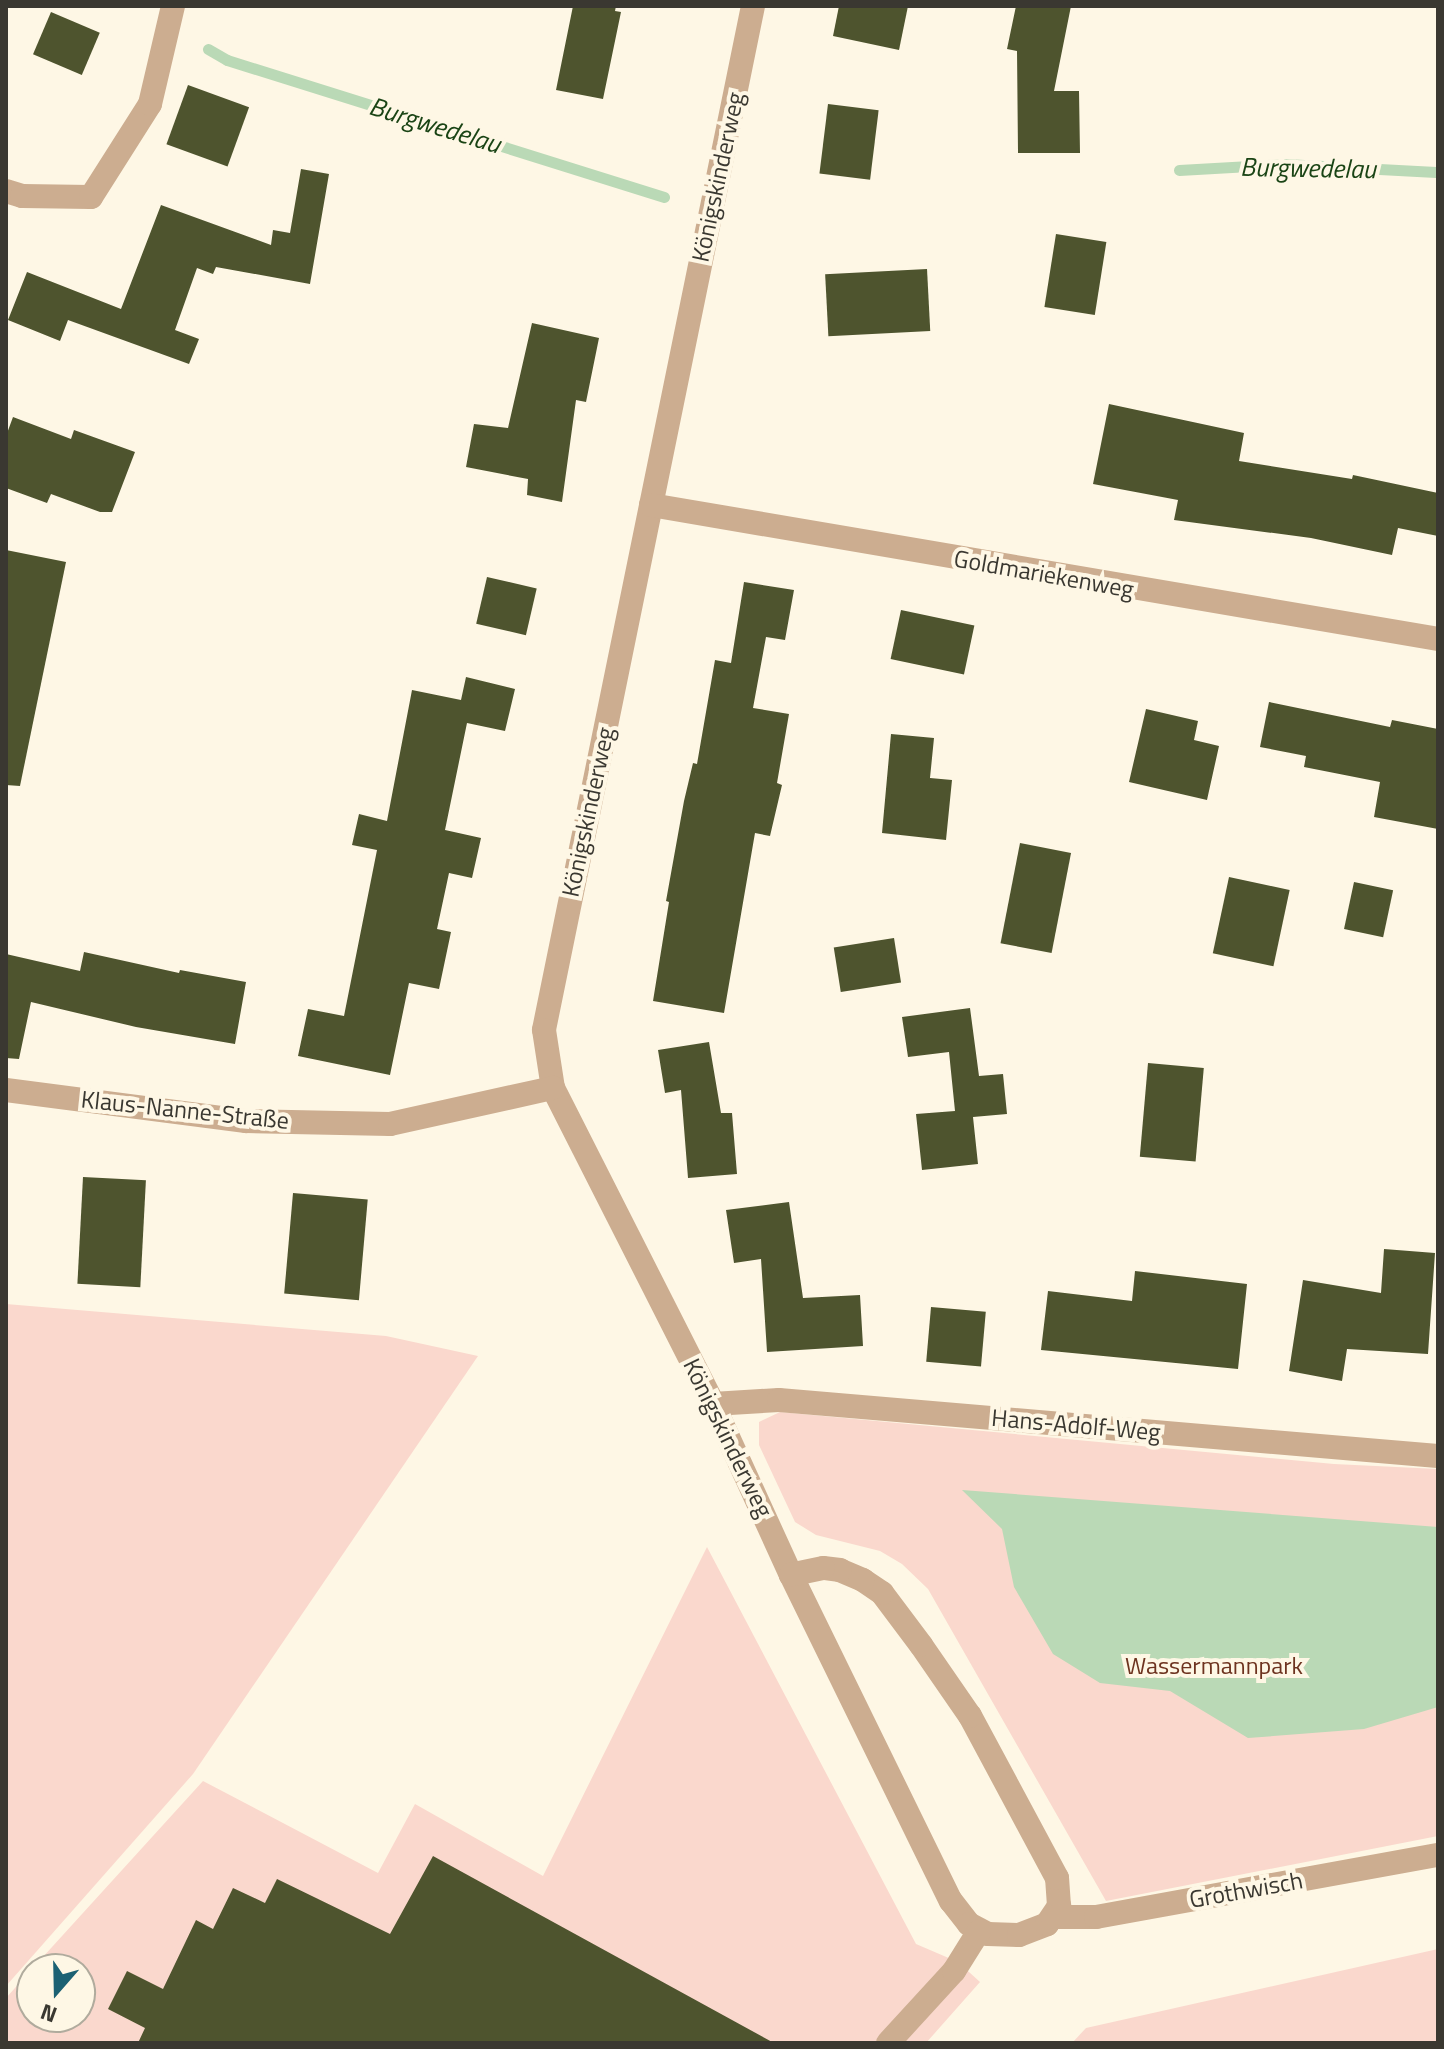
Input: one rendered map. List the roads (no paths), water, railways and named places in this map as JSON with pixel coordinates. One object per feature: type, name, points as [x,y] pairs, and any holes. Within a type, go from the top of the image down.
[{"type":"street","points":[[6,191],[22,196],[91,197],[150,104],[173,6]]},
{"type":"street","name":"Königskinderweg","points":[[753,6],[544,1030],[553,1088],[713,1404],[791,1575],[951,1901],[969,1924],[979,1931]]},
{"type":"street","name":"Goldmariekenweg","points":[[651,505],[1438,639]]},
{"type":"street","name":"Klaus-Nanne-Straße","points":[[6,1090],[246,1121],[390,1124],[553,1088]]},
{"type":"street","name":"Hans-Adolf-Weg","points":[[713,1404],[779,1400],[1438,1456]]},
{"type":"street","points":[[791,1575],[806,1569],[840,1570],[882,1593],[970,1716],[1037,1838],[1060,1892],[1053,1917],[1035,1931],[1000,1936],[979,1931],[954,1971],[888,2043]]},
{"type":"street","name":"Grothwisch","points":[[1053,1917],[1096,1917],[1438,1855]]},
{"type":"waterway","name":"Burgwedelau","points":[[208,49],[227,60],[664,197]]},
{"type":"waterway","name":"Burgwedelau","points":[[1179,170],[1285,164],[1436,172]]},
{"type":"park label","name":"Wassermannpark","points":[[1214,1666]]}]
